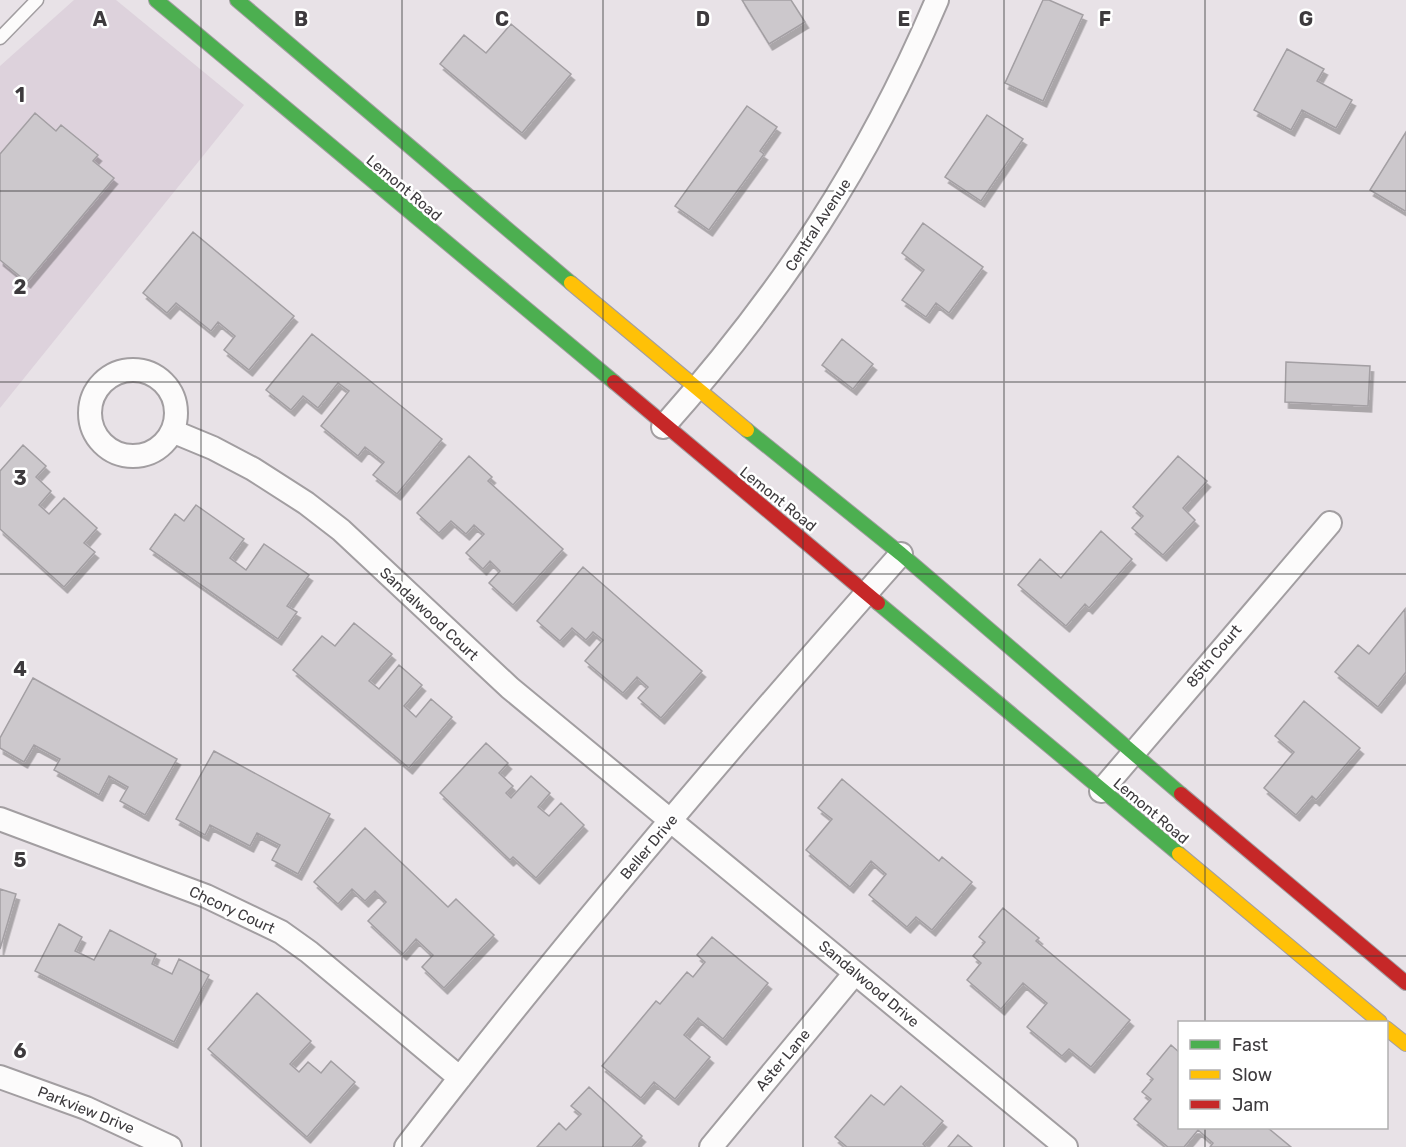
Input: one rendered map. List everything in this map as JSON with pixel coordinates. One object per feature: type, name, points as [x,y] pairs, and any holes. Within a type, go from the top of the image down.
[{"type":"main road","name":"Lemont Road","points":[[156,0],[663,427],[866,593],[1378,1021]]},
{"type":"main road","points":[[237,0],[696,389],[901,554],[1132,753],[1406,982]]},
{"type":"main road","points":[[1388,1030],[1406,1044]]},
{"type":"street","name":"Central Avenue","points":[[663,427],[696,389],[799,258],[828,213],[897,91],[937,0]]},
{"type":"street","name":"Sandalwood Court","points":[[172,431],[213,448],[253,469],[332,524],[466,650],[670,821]]},
{"type":"street","name":"85th Court","points":[[1101,790],[1330,523]]},
{"type":"street","name":"Beller Drive","points":[[406,1147],[670,821],[901,554]]},
{"type":"street","name":"Chcory Court","points":[[0,819],[250,915],[309,952],[460,1078]]},
{"type":"street","name":"Sandalwood Drive","points":[[670,821],[1066,1147]]},
{"type":"street","name":"Aster Lane","points":[[711,1147],[855,973]]},
{"type":"street","name":"Parkview Drive","points":[[0,1077],[86,1108],[170,1147]]},
{"type":"lane","points":[[0,38],[37,0]]},
{"type":"shaded area","points":[[74,0],[116,0],[244,105],[0,408],[0,66]]},
{"type":"building","points":[[742,0],[791,0],[805,22],[769,44]]},
{"type":"building","points":[[1043,0],[1049,0],[1083,15],[1043,101],[1005,83]]},
{"type":"building","points":[[511,24],[571,74],[522,133],[440,64],[464,35],[486,53]]},
{"type":"building","points":[[1287,49],[1324,69],[1317,81],[1352,100],[1336,128],[1302,110],[1291,130],[1254,110]]},
{"type":"building","points":[[747,106],[777,127],[760,151],[764,154],[709,230],[675,206]]},
{"type":"building","points":[[35,113],[56,131],[61,125],[98,155],[93,161],[114,178],[27,282],[0,260],[0,154]]},
{"type":"building","points":[[987,115],[1023,139],[981,201],[945,177]]},
{"type":"building","points":[[1406,132],[1406,210],[1405,211],[1370,190]]},
{"type":"building","points":[[923,223],[983,267],[949,313],[936,303],[926,317],[902,300],[924,270],[902,253]]},
{"type":"building","points":[[193,232],[294,316],[249,370],[224,350],[235,336],[218,322],[211,331],[176,303],[167,313],[143,293]]},
{"type":"building","points":[[312,334],[442,439],[397,494],[373,475],[384,462],[365,447],[358,456],[321,426],[349,391],[338,383],[318,408],[303,396],[291,410],[266,390]]},
{"type":"building","points":[[842,339],[873,364],[853,389],[822,365]]},
{"type":"building","points":[[1286,362],[1370,366],[1368,406],[1285,402]]},
{"type":"building","points":[[23,445],[46,466],[36,477],[51,491],[39,505],[49,514],[64,498],[97,528],[84,543],[95,552],[64,587],[0,529],[0,471]]},
{"type":"building","points":[[469,456],[492,477],[488,481],[563,549],[513,605],[489,583],[500,571],[490,561],[483,569],[466,553],[484,534],[474,525],[466,534],[451,521],[439,533],[417,513]]},
{"type":"building","points":[[1178,456],[1207,481],[1183,508],[1195,520],[1163,555],[1132,528],[1143,516],[1133,507]]},
{"type":"building","points":[[196,505],[244,539],[230,558],[246,570],[264,544],[309,575],[287,606],[297,612],[278,639],[150,549],[175,514],[184,521]]},
{"type":"building","points":[[1101,531],[1132,559],[1089,608],[1085,604],[1066,626],[1018,585],[1040,559],[1061,578]]},
{"type":"building","points":[[583,567],[702,671],[661,718],[638,698],[648,687],[637,677],[623,693],[585,661],[603,640],[593,632],[586,640],[572,628],[560,641],[537,621]]},
{"type":"building","points":[[1405,609],[1406,672],[1378,707],[1335,672],[1358,645],[1369,654]]},
{"type":"building","points":[[354,623],[392,654],[369,681],[379,689],[399,665],[422,685],[404,706],[416,717],[431,699],[452,717],[409,768],[293,670],[322,636],[335,646]]},
{"type":"building","points":[[33,678],[177,759],[145,815],[120,801],[128,787],[109,776],[99,795],[54,770],[60,759],[34,745],[24,762],[0,748],[0,738]]},
{"type":"building","points":[[1304,701],[1360,748],[1316,800],[1312,796],[1296,815],[1264,788],[1294,752],[1275,736]]},
{"type":"building","points":[[486,743],[508,763],[499,773],[513,786],[506,793],[511,798],[531,776],[550,793],[538,807],[549,816],[561,803],[584,825],[536,878],[513,857],[510,860],[440,793]]},
{"type":"building","points":[[214,751],[330,814],[298,874],[272,860],[280,845],[257,833],[250,846],[210,825],[205,835],[176,819]]},
{"type":"building","points":[[842,779],[939,861],[942,857],[972,882],[932,930],[916,917],[907,927],[869,895],[886,874],[871,861],[850,887],[806,850],[832,819],[818,808]]},
{"type":"building","points":[[365,828],[448,907],[456,899],[494,935],[444,988],[422,967],[433,955],[416,939],[403,954],[368,921],[386,902],[375,891],[365,901],[352,889],[338,904],[314,882]]},
{"type":"building","points":[[0,889],[16,894],[0,949]]},
{"type":"building","points":[[1003,908],[1039,938],[1036,941],[1130,1020],[1091,1067],[1069,1049],[1062,1056],[1027,1027],[1047,1003],[1023,983],[1001,1009],[967,980],[981,963],[973,956],[985,942],[979,937]]},
{"type":"building","points":[[59,924],[82,937],[75,951],[94,960],[110,930],[156,954],[152,964],[172,974],[179,959],[209,975],[174,1042],[35,971]]},
{"type":"building","points":[[712,937],[768,983],[723,1039],[698,1018],[684,1035],[710,1057],[675,1099],[654,1082],[641,1098],[602,1066],[656,1001],[660,1004],[687,972],[693,977],[705,962],[697,955]]},
{"type":"building","points":[[257,993],[311,1041],[290,1064],[299,1072],[308,1062],[321,1073],[331,1061],[355,1082],[307,1137],[208,1049]]},
{"type":"building","points":[[1171,1045],[1178,1051],[1178,1129],[1269,1129],[1291,1147],[1210,1147],[1213,1143],[1198,1130],[1184,1147],[1168,1147],[1134,1119],[1151,1099],[1142,1092],[1153,1079],[1147,1074]]},
{"type":"building","points":[[901,1086],[943,1121],[923,1144],[926,1147],[847,1147],[835,1137],[871,1095],[884,1105]]},
{"type":"building","points":[[589,1087],[642,1136],[632,1147],[537,1147],[559,1123],[566,1130],[581,1114],[571,1106]]},
{"type":"building","points":[[958,1135],[972,1147],[948,1147]]},
{"type":"traffic: fast","points":[[156,0],[614,382]]},
{"type":"traffic: fast","points":[[237,0],[571,283]]},
{"type":"traffic: fast","points":[[747,430],[901,554],[1181,794]]},
{"type":"traffic: fast","points":[[878,603],[1179,854]]},
{"type":"traffic: slow","points":[[571,283],[747,430]]},
{"type":"traffic: slow","points":[[1179,854],[1379,1021]]},
{"type":"traffic: slow","points":[[1388,1030],[1406,1044]]},
{"type":"traffic: jam","points":[[614,382],[878,603]]},
{"type":"traffic: jam","points":[[1181,794],[1406,983]]}]
